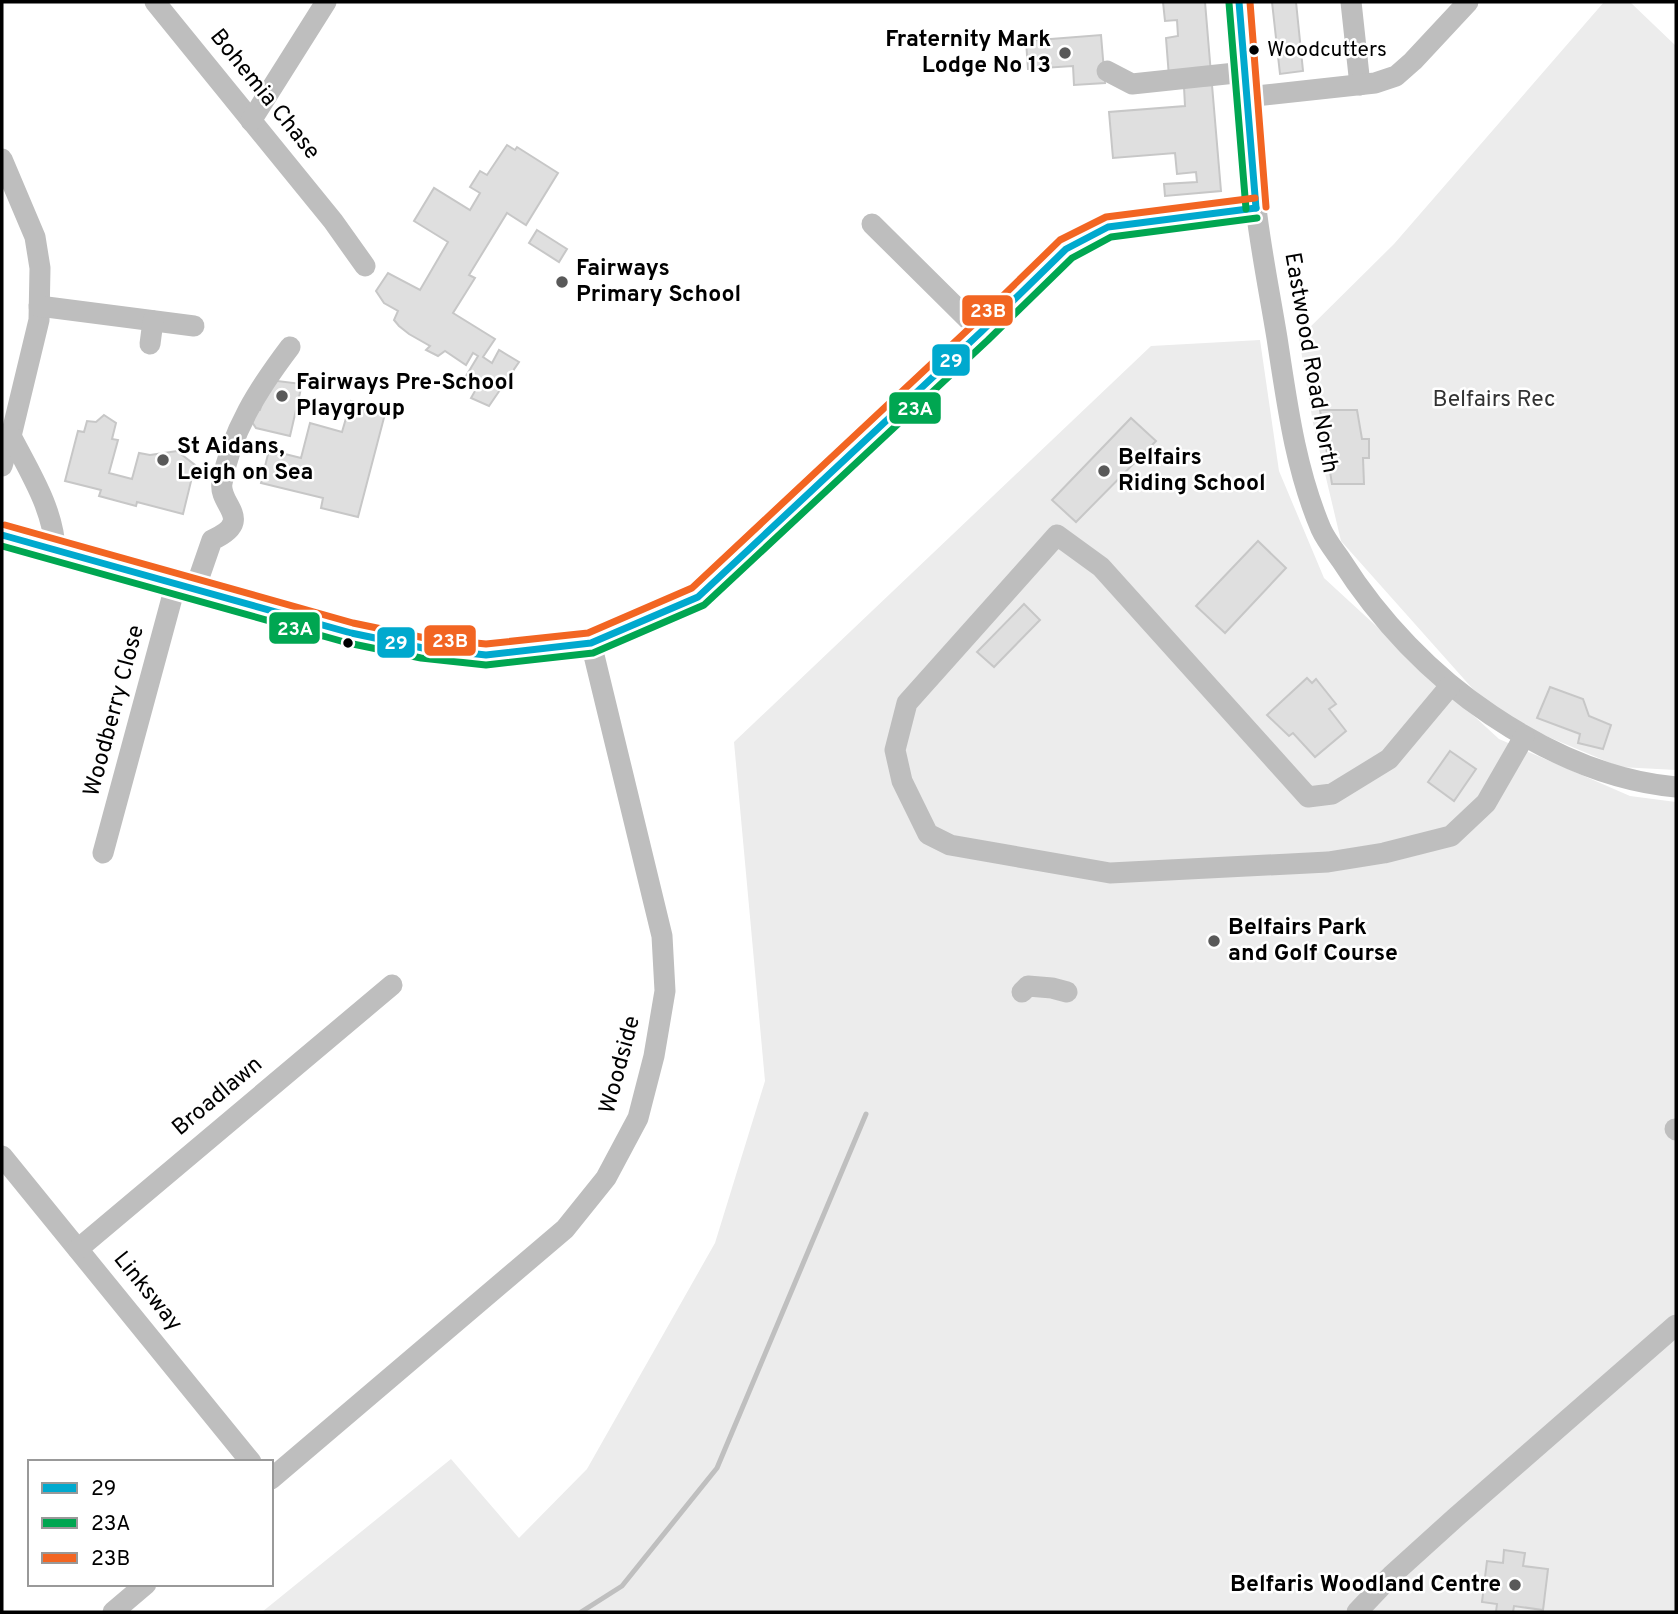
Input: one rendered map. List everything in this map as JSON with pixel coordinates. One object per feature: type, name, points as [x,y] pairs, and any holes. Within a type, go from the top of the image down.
[{"type":"street","name":"Bohemia Chase","points":[[155,2],[333,221],[365,266]]},
{"type":"street","points":[[251,121],[326,2]]},
{"type":"street","name":"Eastwood Road North","points":[[1239,2],[1256,208],[1284,392],[1298,464],[1322,530],[1359,588],[1407,644],[1450,686],[1524,737],[1568,759],[1617,775],[1676,787]]},
{"type":"street","points":[[1352,2],[1360,85]]},
{"type":"street","points":[[1247,97],[1360,85],[1396,76],[1468,2]]},
{"type":"street","points":[[1107,71],[1132,85],[1245,72]]},
{"type":"street","points":[[2,159],[35,237],[40,268],[38,320],[2,466]]},
{"type":"street","points":[[2,535],[351,633],[423,648],[486,655],[591,643],[698,597],[1066,249],[1108,227],[1256,208]]},
{"type":"street","points":[[872,224],[981,332]]},
{"type":"street","points":[[39,306],[194,326]]},
{"type":"street","points":[[150,344],[153,321]]},
{"type":"street","name":"Woodberry Close","points":[[103,853],[186,586],[212,540],[225,534],[233,522],[232,509],[220,489],[224,471],[249,405],[290,347]]},
{"type":"street","points":[[11,436],[37,487],[55,531],[55,550]]},
{"type":"street","points":[[1450,686],[1389,759],[1332,794],[1308,797],[1101,567],[1057,535],[907,703],[895,750],[902,781],[928,834],[950,845],[1110,873],[1328,862],[1384,853],[1451,836],[1486,803],[1524,737]]},
{"type":"street","name":"Woodside","points":[[273,1477],[565,1229],[606,1178],[638,1118],[654,1056],[666,991],[662,936],[591,643]]},
{"type":"street","name":"Broadlawn","points":[[78,1249],[392,985]]},
{"type":"street","points":[[1022,992],[1028,986],[1067,992]]},
{"type":"street","name":"Linksway","points":[[2,1156],[249,1460]]},
{"type":"street","points":[[1357,1612],[1455,1518],[1676,1325]]},
{"type":"street","points":[[113,1612],[144,1586]]},
{"type":"green space","name":"Belfairs Rec","points":[[1604,2],[1630,2],[1676,46],[1676,770],[1620,767],[1496,715],[1341,541],[1313,423],[1299,338],[1394,244]]},
{"type":"green space","name":"Belfairs Park and Golf Course","points":[[1260,340],[1279,471],[1324,578],[1499,739],[1630,796],[1676,802],[1676,1612],[262,1612],[451,1459],[519,1538],[587,1469],[715,1243],[765,1081],[734,742],[1151,346]]},
{"type":"building","points":[[1163,2],[1205,2],[1211,74],[1169,77],[1166,38],[1178,36],[1177,20],[1165,21]]},
{"type":"building","points":[[1272,2],[1296,2],[1303,71],[1280,74]]},
{"type":"building","name":"Fraternity Mark Lodge No 13","points":[[1101,35],[1105,83],[1074,85],[1073,66],[1028,69],[1026,41]]},
{"type":"building","points":[[1212,85],[1221,191],[1165,196],[1164,184],[1197,182],[1196,172],[1177,174],[1175,153],[1113,158],[1109,112],[1185,106],[1184,87]]},
{"type":"building","points":[[507,145],[515,150],[517,147],[558,173],[526,225],[507,213],[469,275],[475,278],[453,313],[495,339],[483,357],[492,363],[499,350],[519,362],[489,406],[471,398],[475,391],[463,381],[478,356],[473,353],[466,365],[445,351],[438,356],[426,350],[430,346],[399,326],[394,320],[398,311],[384,303],[376,291],[388,273],[420,290],[448,242],[414,221],[434,188],[470,210],[480,193],[470,187],[480,171],[487,175]]},
{"type":"building","points":[[537,230],[567,249],[559,262],[529,243]]},
{"type":"building","name":"Fairways Pre-School Playgroup","points":[[269,380],[302,384],[290,436],[256,428],[250,419],[253,409],[260,410]]},
{"type":"building","points":[[351,401],[386,410],[358,517],[321,508],[323,498],[261,483],[269,450],[301,458],[310,423],[342,432]]},
{"type":"building","points":[[1320,410],[1357,410],[1362,439],[1369,439],[1369,458],[1363,458],[1364,484],[1332,484]]},
{"type":"building","name":"St Aidans, Leigh on Sea","points":[[104,415],[116,423],[112,439],[118,440],[109,473],[132,479],[139,453],[150,455],[177,451],[195,465],[183,514],[99,496],[101,490],[65,481],[78,431],[84,432],[87,421],[96,422]]},
{"type":"building","name":"Belfairs Riding School","points":[[1131,418],[1156,441],[1076,522],[1052,500]]},
{"type":"building","points":[[1258,541],[1286,568],[1225,633],[1196,606]]},
{"type":"building","points":[[1024,604],[1040,620],[994,667],[977,652]]},
{"type":"building","points":[[1307,678],[1312,683],[1316,679],[1336,704],[1329,709],[1346,731],[1315,757],[1293,733],[1289,736],[1267,715]]},
{"type":"building","points":[[1550,687],[1583,699],[1589,716],[1611,725],[1603,749],[1578,743],[1580,734],[1537,718]]},
{"type":"building","points":[[1450,751],[1476,769],[1454,801],[1428,782]]},
{"type":"building","name":"Belfaris Woodland Centre","points":[[1504,1550],[1525,1553],[1523,1566],[1548,1569],[1543,1610],[1514,1606],[1513,1612],[1496,1612],[1497,1604],[1482,1602],[1487,1561],[1503,1563]]},
{"type":"waterway","points":[[581,1612],[622,1586],[717,1468],[866,1114]]},
{"type":"transit line","name":"29","points":[[1239,2],[1256,208]]},
{"type":"transit line","name":"23B","points":[[1250,2],[1266,207]]},
{"type":"transit line","name":"23A","points":[[1229,3],[1246,209]]},
{"type":"transit line","name":"23B","points":[[5,525],[353,623],[425,638],[486,644],[588,633],[692,588],[1060,240],[1106,217],[1255,198]]},
{"type":"transit line","name":"29","points":[[2,535],[351,633],[423,648],[486,655],[591,643],[698,597],[1066,249],[1108,227],[1256,208]]},
{"type":"transit line","name":"23A","points":[[2,546],[348,643],[421,658],[486,665],[593,653],[704,605],[1072,258],[1111,237],[1257,218]]},
{"type":"place","name":"Woodcutters","points":[[1254,50]]},
{"type":"place","name":"Fraternity Mark Lodge No 13","points":[[1065,53]]},
{"type":"place","name":"Fairways Primary School","points":[[562,282]]},
{"type":"place","name":"Fairways Pre-School Playgroup","points":[[282,396]]},
{"type":"place","name":"St Aidans, Leigh on Sea","points":[[163,460]]},
{"type":"place","name":"Belfairs Riding School","points":[[1104,471]]},
{"type":"place","name":"Belfairs Park and Golf Course","points":[[1214,941]]},
{"type":"place","name":"Belfaris Woodland Centre","points":[[1515,1585]]}]
